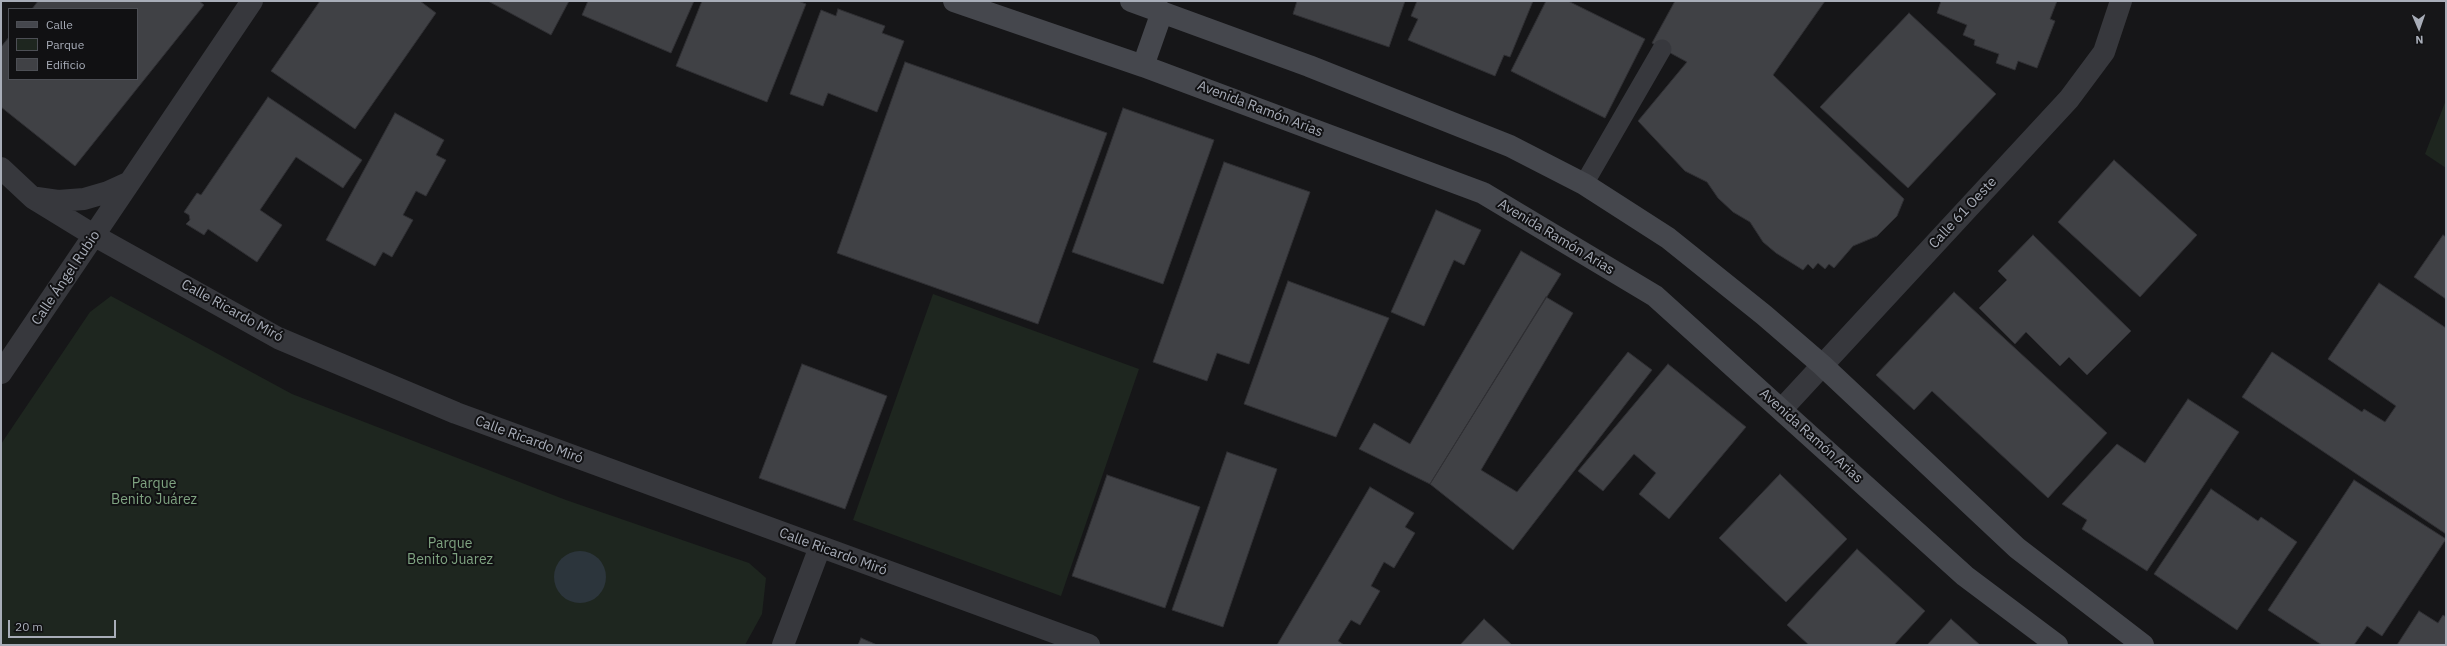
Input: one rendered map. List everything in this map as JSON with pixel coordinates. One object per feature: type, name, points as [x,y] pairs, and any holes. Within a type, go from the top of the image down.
[{"type":"main road","name":"Avenida Ramón Arias","points":[[954,1],[1143,66],[1483,193],[1655,296],[1966,576],[2057,645]]},
{"type":"main road","points":[[1131,1],[1309,66],[1510,146],[1584,184],[1668,238],[1822,365],[2016,548],[2143,645]]},
{"type":"main road","points":[[1143,66],[1162,12]]},
{"type":"street","name":"Calle Ángel Rubio","points":[[1,373],[95,236],[252,1]]},
{"type":"street","name":"Calle 61 Oeste","points":[[1782,409],[2069,100],[2104,52],[2121,1]]},
{"type":"street","name":"Calle Ricardo Miró","points":[[1,168],[33,198],[95,236],[278,338],[456,413],[1089,645]]},
{"type":"street","points":[[33,198],[58,201],[84,199],[108,192],[130,182]]},
{"type":"street","points":[[783,645],[820,547]]},
{"type":"lane","points":[[1584,184],[1662,49]]},
{"type":"green space","points":[[2446,100],[2446,168],[2425,154]]},
{"type":"green space","points":[[933,294],[1139,369],[1061,596],[853,520]]},
{"type":"green space","name":"Parque Benito Juárez","points":[[111,296],[292,394],[566,500],[749,563],[766,578],[762,614],[745,645],[1,645],[1,444],[90,312]]},
{"type":"shaded area","points":[[575,551],[585,551],[599,558],[606,572],[606,582],[599,596],[585,603],[575,603],[565,599],[558,592],[554,582],[554,572],[558,562],[565,555]]},
{"type":"building","points":[[38,1],[199,1],[204,5],[75,166],[1,107],[1,47],[8,38],[8,80],[138,80],[138,8],[33,8]]},
{"type":"building","points":[[320,1],[420,1],[436,13],[355,129],[271,71]]},
{"type":"building","points":[[488,1],[569,1],[551,35]]},
{"type":"building","points":[[588,1],[694,1],[671,53],[582,15]]},
{"type":"building","points":[[702,1],[798,1],[806,4],[767,102],[676,66]]},
{"type":"building","points":[[1297,1],[1405,1],[1389,47],[1293,14]]},
{"type":"building","points":[[1417,1],[1533,1],[1510,57],[1504,55],[1495,76],[1408,40],[1418,19],[1411,16]]},
{"type":"building","points":[[1546,1],[1568,1],[1645,39],[1605,118],[1511,71]]},
{"type":"building","points":[[1675,1],[1825,1],[1773,75],[1904,199],[1897,216],[1877,236],[1853,246],[1834,268],[1829,264],[1825,269],[1818,263],[1813,269],[1808,264],[1803,270],[1776,253],[1763,242],[1750,222],[1733,212],[1718,198],[1707,182],[1685,171],[1638,121],[1687,62],[1652,43]]},
{"type":"building","points":[[1941,1],[2057,1],[2050,19],[2055,21],[2037,68],[2018,61],[2015,70],[1996,63],[1999,54],[1974,45],[1975,40],[1963,35],[1967,25],[1937,13]]},
{"type":"building","points":[[838,9],[885,26],[882,33],[904,41],[877,112],[828,93],[823,106],[790,94],[821,10],[836,16]]},
{"type":"building","points":[[1909,13],[1996,94],[1908,188],[1820,107]]},
{"type":"building","points":[[905,62],[1107,133],[1038,324],[837,253]]},
{"type":"building","points":[[268,97],[362,160],[343,188],[296,157],[260,210],[282,225],[257,262],[208,229],[204,235],[186,224],[190,220],[189,215],[184,212],[197,193],[201,195]]},
{"type":"building","points":[[1123,108],[1214,140],[1163,284],[1072,252]]},
{"type":"building","points":[[395,113],[444,140],[436,155],[446,160],[426,196],[416,191],[403,215],[413,220],[392,257],[383,252],[375,266],[326,240]]},
{"type":"building","points":[[2114,160],[2197,235],[2140,297],[2058,222]]},
{"type":"building","points":[[1224,162],[1310,192],[1249,364],[1217,353],[1207,381],[1153,362]]},
{"type":"building","points":[[1436,210],[1481,230],[1464,265],[1454,260],[1424,326],[1391,312]]},
{"type":"building","points":[[2033,235],[2131,331],[2087,375],[2069,357],[2060,366],[2026,332],[2015,344],[1979,308],[2007,280],[1998,271]]},
{"type":"building","points":[[2443,235],[2446,237],[2446,299],[2414,277]]},
{"type":"building","points":[[1521,251],[1561,274],[1430,484],[1359,449],[1374,423],[1410,444]]},
{"type":"building","points":[[1288,281],[1389,318],[1336,437],[1244,404]]},
{"type":"building","points":[[2379,283],[2446,328],[2446,534],[2242,397],[2272,352],[2362,412],[2364,409],[2385,422],[2396,406],[2328,359]]},
{"type":"building","points":[[1954,292],[2107,433],[2048,498],[1932,391],[1914,410],[1876,375]]},
{"type":"building","points":[[1546,297],[1573,313],[1481,470],[1517,492],[1628,352],[1652,370],[1513,550],[1430,484]]},
{"type":"building","points":[[802,364],[887,396],[845,509],[759,478]]},
{"type":"building","points":[[1668,364],[1746,427],[1669,519],[1639,494],[1656,473],[1634,454],[1603,491],[1578,471]]},
{"type":"building","points":[[2188,399],[2239,432],[2147,571],[2082,529],[2087,520],[2062,504],[2117,444],[2145,463]]},
{"type":"building","points":[[1227,452],[1277,469],[1223,627],[1172,610]]},
{"type":"building","points":[[1780,474],[1847,539],[1786,602],[1719,538]]},
{"type":"building","points":[[1107,475],[1200,507],[1165,608],[1072,576]]},
{"type":"building","points":[[2354,480],[2446,539],[2382,636],[2367,626],[2354,645],[2322,645],[2268,610]]},
{"type":"building","points":[[1370,487],[1414,513],[1405,527],[1415,533],[1394,568],[1384,562],[1371,586],[1380,591],[1360,625],[1351,620],[1338,641],[1344,645],[1277,645]]},
{"type":"building","points":[[2211,489],[2258,521],[2261,517],[2297,542],[2237,630],[2154,574]]},
{"type":"building","points":[[1857,549],[1925,611],[1894,645],[1809,645],[1787,625]]},
{"type":"building","points":[[2419,611],[2438,623],[2443,615],[2446,617],[2446,645],[2397,645]]},
{"type":"building","points":[[1484,619],[1512,645],[1460,645]]},
{"type":"building","points":[[1951,619],[1980,645],[1927,645]]},
{"type":"building","points":[[861,638],[877,645],[858,645]]},
{"type":"park label","name":"Parque Benito Juarez","points":[[450,552]]}]
